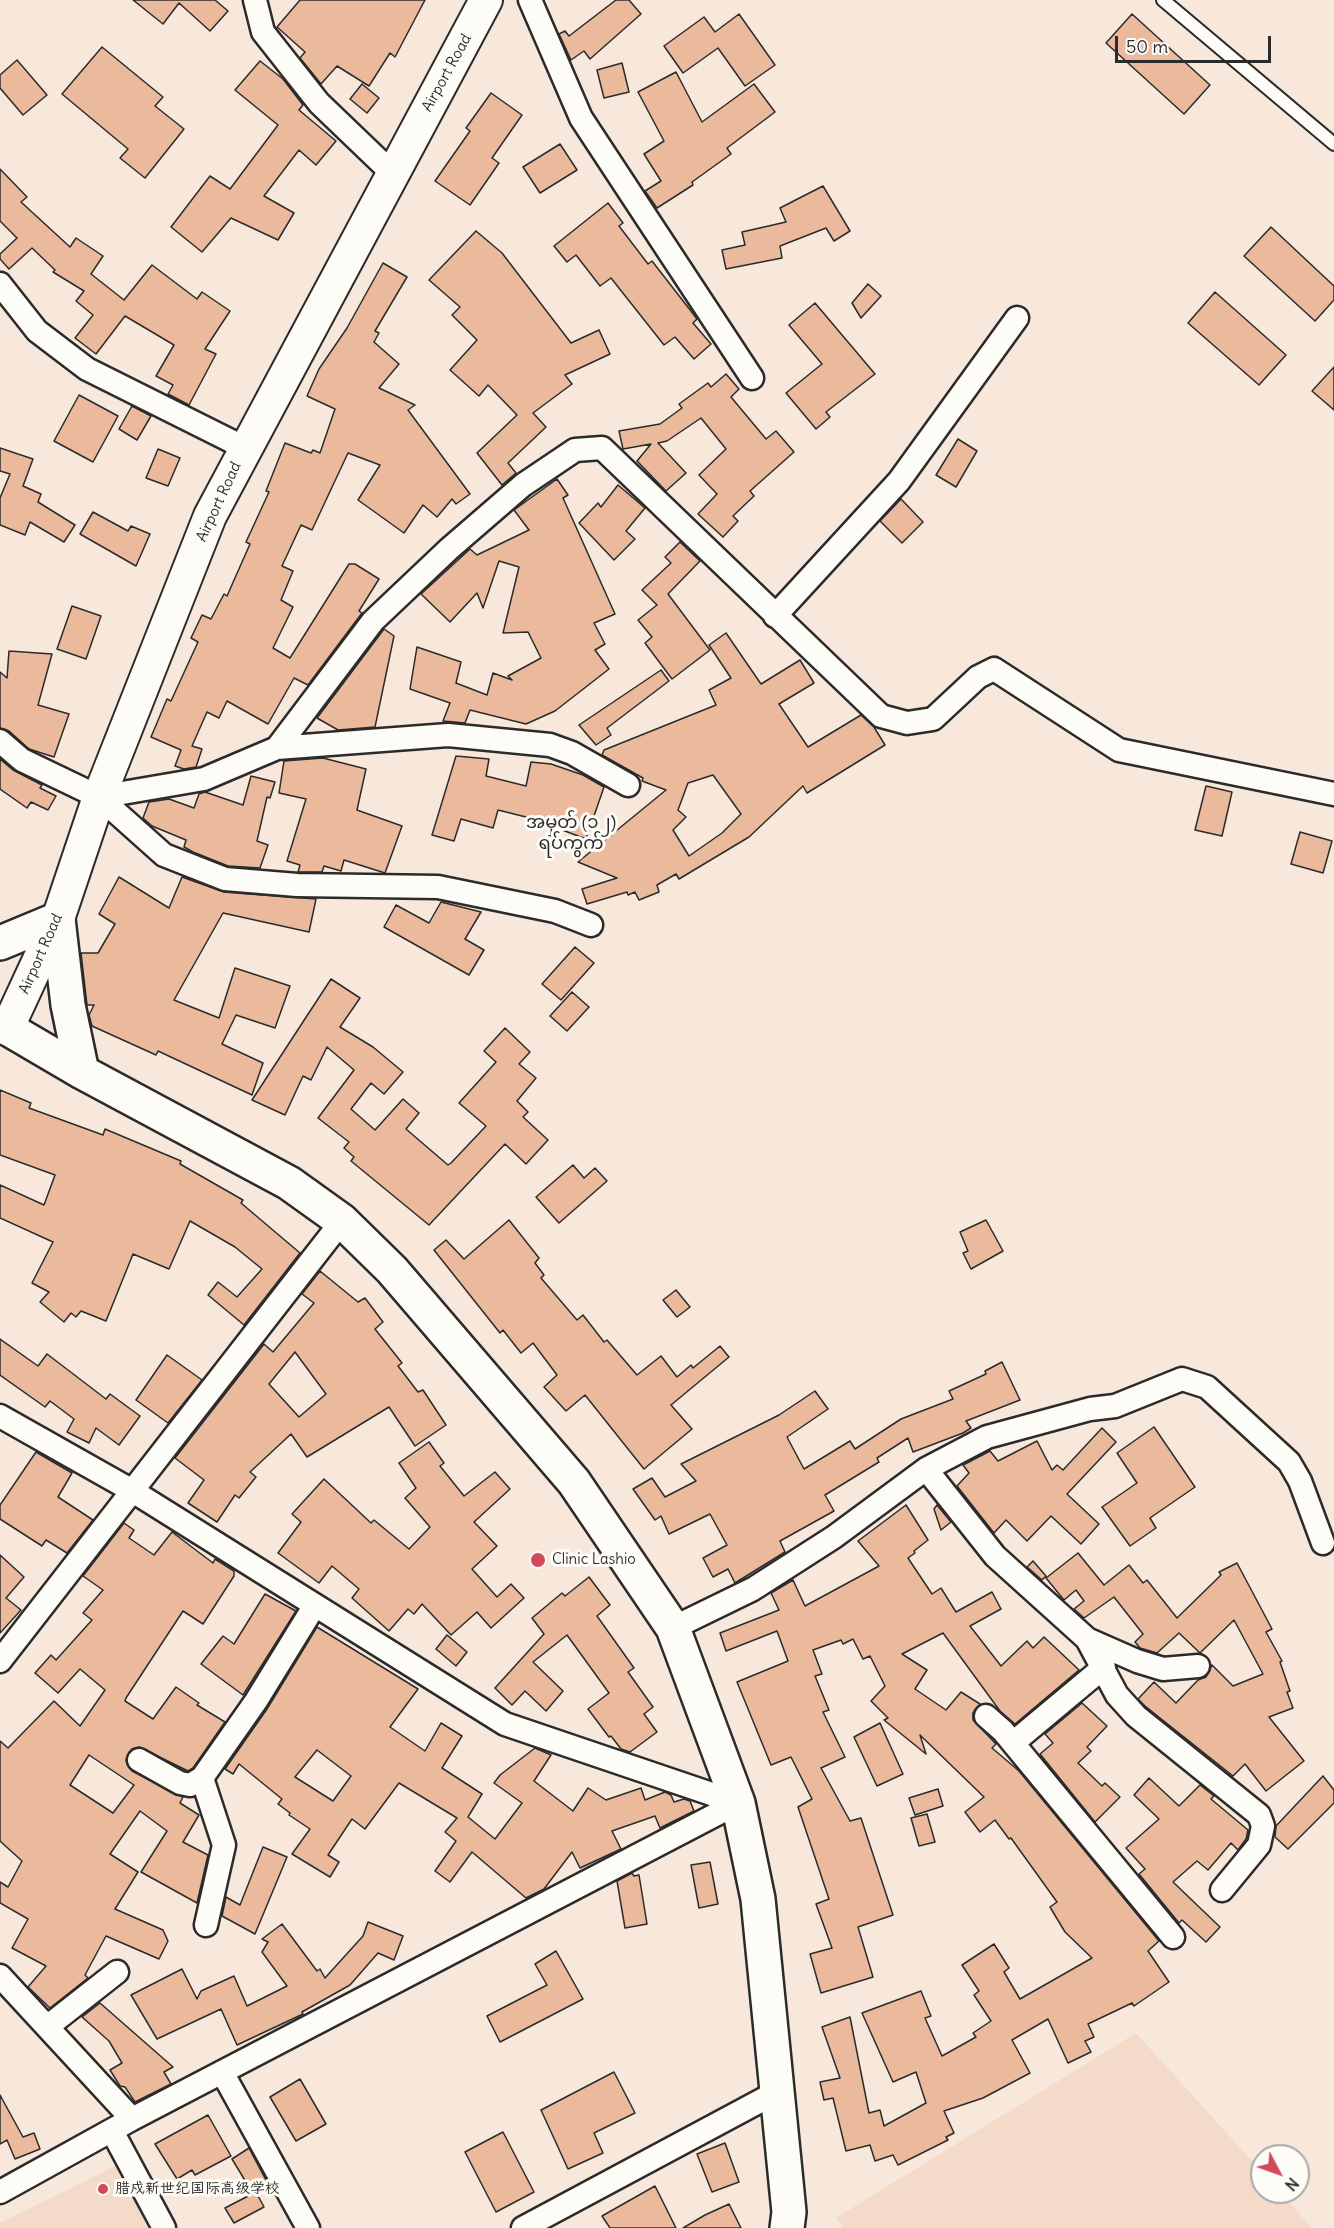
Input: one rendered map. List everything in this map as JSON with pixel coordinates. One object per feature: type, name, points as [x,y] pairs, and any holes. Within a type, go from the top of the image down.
[{"type":"main road","name":"Airport Road","points":[[4,1027],[58,919],[99,797],[210,516],[486,0]]},
{"type":"main road","points":[[0,943],[58,919],[68,1005],[82,1072]]},
{"type":"main road","points":[[4,1027],[82,1072],[289,1183],[342,1221],[392,1270],[574,1482],[674,1628],[738,1803],[758,1899],[791,2223]]},
{"type":"street","points":[[255,0],[263,32],[319,103],[392,173]]},
{"type":"street","points":[[530,0],[580,118],[752,378]]},
{"type":"street","points":[[0,284],[38,332],[87,369],[245,448]]},
{"type":"street","points":[[775,616],[899,482],[1017,318]]},
{"type":"street","points":[[277,748],[373,621],[522,484],[575,450],[602,448],[881,716],[907,723],[933,719],[978,677],[994,669],[1119,750],[1334,794]]},
{"type":"street","points":[[99,797],[204,779],[277,748],[448,735],[550,745],[572,753],[627,785]]},
{"type":"street","points":[[0,741],[22,760],[99,797],[164,855],[225,879],[297,885],[438,886],[555,911],[591,924]]},
{"type":"street","points":[[0,1660],[130,1490],[342,1221]]},
{"type":"street","points":[[674,1628],[753,1589],[834,1538],[926,1468],[987,1437],[1090,1409],[1115,1406],[1182,1379],[1207,1387],[1288,1462],[1300,1481],[1323,1543]]},
{"type":"street","points":[[0,1416],[130,1490],[505,1724],[738,1803]]},
{"type":"street","points":[[926,1468],[995,1556],[1087,1639],[1117,1695],[1136,1716],[1259,1815],[1263,1826],[1259,1845],[1222,1890]]},
{"type":"street","points":[[139,1760],[180,1783],[190,1785],[201,1778],[256,1701],[315,1605]]},
{"type":"street","points":[[1087,1639],[1137,1661],[1163,1669],[1198,1666]]},
{"type":"street","points":[[1012,1743],[1104,1667]]},
{"type":"street","points":[[986,1716],[1012,1743],[1173,1937]]},
{"type":"street","points":[[201,1778],[224,1845],[206,1926]]},
{"type":"street","points":[[0,2192],[132,2119],[738,1803]]},
{"type":"street","points":[[47,2027],[117,1972]]},
{"type":"street","points":[[0,1976],[132,2119]]},
{"type":"street","points":[[222,2072],[308,2228]]},
{"type":"street","points":[[523,2228],[777,2092]]},
{"type":"street","points":[[112,2131],[164,2228]]},
{"type":"lane","points":[[1162,0],[1334,144]]},
{"type":"shaded area","points":[[1136,2033],[1250,2159],[1250,2204],[1291,2204],[1312,2228],[843,2228],[836,2218]]},
{"type":"shaded area","name":"腊戍新世纪国际高级学校","points":[[123,2162],[154,2228],[0,2228],[0,2223]]},
{"type":"building","points":[[133,0],[215,0],[228,11],[210,31],[179,3],[163,24]]},
{"type":"building","points":[[300,0],[425,0],[395,57],[390,53],[369,86],[337,66],[321,84],[300,58],[305,52],[277,27]]},
{"type":"building","points":[[616,0],[629,0],[641,14],[590,59],[584,51],[571,60],[559,34],[565,31],[569,36]]},
{"type":"building","points":[[739,14],[775,65],[745,86],[718,48],[683,73],[664,46],[704,17],[715,32]]},
{"type":"building","points":[[1132,14],[1210,85],[1184,114],[1106,43]]},
{"type":"building","points":[[102,47],[163,97],[155,106],[184,129],[145,178],[120,158],[128,149],[62,94]]},
{"type":"building","points":[[17,60],[47,95],[23,115],[0,88],[0,75]]},
{"type":"building","points":[[260,61],[283,79],[303,105],[299,110],[336,141],[316,165],[299,150],[264,196],[294,213],[278,240],[231,218],[202,252],[171,227],[210,176],[230,189],[278,125],[235,90]]},
{"type":"building","points":[[622,63],[629,92],[604,98],[597,70]]},
{"type":"building","points":[[676,72],[702,122],[754,84],[775,112],[727,148],[731,154],[692,182],[693,185],[657,208],[645,191],[661,181],[644,154],[664,141],[638,92]]},
{"type":"building","points":[[362,84],[379,98],[367,113],[350,99]]},
{"type":"building","points":[[491,93],[522,115],[492,158],[499,163],[470,205],[435,181],[470,131],[466,128]]},
{"type":"building","points":[[560,144],[577,170],[540,193],[523,167]]},
{"type":"building","points":[[0,169],[27,197],[21,202],[70,247],[76,238],[103,256],[91,274],[124,300],[152,265],[197,299],[202,292],[230,311],[205,349],[216,354],[189,405],[168,394],[173,385],[156,376],[174,345],[125,316],[96,354],[75,338],[93,315],[76,301],[84,291],[53,272],[55,270],[32,248],[9,269],[0,259],[0,254],[17,238],[0,221]]},
{"type":"building","points":[[823,186],[850,231],[834,241],[826,228],[780,246],[782,258],[726,269],[722,250],[745,245],[742,232],[786,222],[780,208]]},
{"type":"building","points":[[608,203],[623,223],[619,226],[648,264],[652,261],[697,319],[693,323],[711,344],[694,359],[675,337],[664,345],[611,278],[600,286],[576,255],[567,262],[554,246]]},
{"type":"building","points":[[1271,227],[1334,286],[1334,300],[1315,321],[1244,256]]},
{"type":"building","points":[[476,231],[502,253],[571,343],[599,330],[610,354],[565,375],[572,384],[533,413],[546,427],[508,463],[516,473],[502,485],[477,453],[517,415],[488,385],[479,396],[450,370],[477,340],[452,315],[460,307],[429,280]]},
{"type":"building","points":[[383,263],[407,277],[375,331],[379,333],[374,342],[399,364],[379,388],[415,405],[408,410],[470,494],[456,504],[452,499],[437,517],[423,505],[404,533],[358,500],[380,465],[348,453],[312,530],[301,525],[282,566],[293,571],[281,600],[293,607],[273,648],[290,658],[349,564],[355,564],[379,579],[359,611],[362,613],[308,685],[294,678],[268,724],[227,701],[219,718],[207,712],[192,746],[202,749],[196,767],[184,769],[175,766],[181,750],[151,737],[167,699],[171,701],[198,642],[191,638],[202,615],[211,619],[224,594],[227,596],[250,544],[246,542],[269,492],[266,491],[285,443],[311,453],[313,450],[320,453],[335,409],[307,396],[319,369],[347,328]]},
{"type":"building","points":[[868,284],[881,296],[861,318],[852,303]]},
{"type":"building","points":[[1215,292],[1286,355],[1259,385],[1188,323]]},
{"type":"building","points":[[815,303],[875,374],[826,412],[830,417],[816,429],[786,393],[822,364],[789,325]]},
{"type":"building","points":[[1334,367],[1334,410],[1312,391]]},
{"type":"building","points":[[726,374],[739,389],[731,397],[766,439],[776,431],[794,452],[750,491],[754,496],[733,516],[738,521],[723,537],[698,514],[717,494],[699,475],[726,449],[701,418],[667,441],[658,443],[686,473],[666,491],[637,461],[651,444],[623,449],[619,431],[660,424],[682,408],[679,404],[708,383],[711,387]]},
{"type":"building","points":[[79,395],[118,416],[93,462],[54,441]]},
{"type":"building","points":[[132,406],[151,416],[137,440],[119,429]]},
{"type":"building","points":[[958,439],[977,451],[956,487],[936,475]]},
{"type":"building","points":[[0,448],[33,459],[23,486],[41,494],[38,502],[75,525],[64,542],[30,522],[25,535],[0,525],[0,498],[10,474],[0,471]]},
{"type":"building","points":[[158,449],[180,458],[168,486],[146,478]]},
{"type":"building","points":[[557,479],[568,495],[563,498],[615,614],[594,623],[605,644],[595,650],[609,669],[555,711],[526,724],[470,710],[465,723],[443,721],[450,703],[410,689],[417,647],[461,662],[456,683],[487,695],[493,673],[512,680],[508,676],[541,658],[528,632],[503,633],[519,567],[499,561],[483,608],[477,593],[450,622],[421,594],[470,549],[477,555],[529,530],[514,510]]},
{"type":"building","points":[[618,485],[645,508],[626,531],[635,539],[614,560],[579,523],[598,503],[601,507]]},
{"type":"building","points":[[901,499],[923,522],[902,543],[880,521]]},
{"type":"building","points":[[93,512],[128,531],[131,526],[150,534],[136,566],[80,534]]},
{"type":"building","points":[[680,542],[700,561],[668,594],[710,650],[672,679],[645,643],[652,637],[638,620],[657,605],[642,590],[671,563],[665,557]]},
{"type":"building","points":[[72,606],[101,616],[86,659],[57,649]]},
{"type":"building","points":[[384,629],[394,636],[375,727],[338,730],[317,718]]},
{"type":"building","points":[[726,633],[761,684],[800,660],[814,683],[779,704],[808,747],[861,715],[874,727],[885,745],[807,793],[803,786],[749,837],[679,879],[676,874],[657,885],[659,892],[639,900],[635,892],[628,895],[627,892],[587,904],[582,889],[617,878],[578,862],[666,790],[642,781],[643,778],[602,755],[604,750],[716,705],[709,690],[731,678],[709,645]],"holes":[[[713,775],[741,814],[722,833],[689,856],[673,830],[686,817],[678,810],[688,783]]]},
{"type":"building","points":[[9,651],[52,654],[38,705],[69,714],[54,757],[29,749],[9,731],[0,728],[0,672],[7,678]]},
{"type":"building","points":[[661,670],[669,681],[607,728],[611,735],[596,745],[579,725]]},
{"type":"building","points":[[456,756],[489,759],[486,776],[526,786],[531,762],[551,764],[583,775],[604,787],[586,839],[549,825],[550,823],[498,810],[493,828],[461,819],[454,841],[432,835]]},
{"type":"building","points":[[323,758],[366,769],[357,810],[402,826],[385,873],[344,860],[341,871],[324,866],[322,872],[298,872],[300,865],[287,861],[306,799],[279,793],[284,761]]},
{"type":"building","points":[[0,759],[13,770],[42,785],[40,788],[56,796],[48,810],[31,802],[27,808],[0,789]]},
{"type":"building","points":[[251,776],[275,782],[270,798],[267,797],[257,841],[268,845],[260,868],[228,866],[193,852],[184,847],[186,840],[152,826],[143,818],[149,802],[169,799],[194,808],[199,794],[205,792],[243,805]]},
{"type":"building","points":[[1206,786],[1232,792],[1222,836],[1195,830]]},
{"type":"building","points":[[1300,832],[1332,841],[1323,873],[1291,864]]},
{"type":"building","points":[[119,877],[169,908],[182,877],[224,892],[316,899],[309,932],[223,913],[174,1000],[219,1018],[235,968],[290,986],[275,1028],[236,1015],[222,1044],[263,1063],[252,1095],[158,1051],[156,1055],[92,1026],[89,1015],[94,1005],[87,1005],[81,953],[98,953],[115,924],[99,914]]},
{"type":"building","points":[[441,902],[481,912],[465,939],[484,950],[469,975],[384,927],[396,905],[429,923]]},
{"type":"building","points":[[575,947],[594,963],[561,1000],[542,984]]},
{"type":"building","points":[[331,979],[360,998],[340,1027],[373,1047],[403,1072],[384,1094],[371,1083],[351,1109],[375,1130],[403,1099],[419,1113],[406,1129],[448,1165],[451,1163],[486,1126],[459,1103],[496,1062],[484,1051],[505,1028],[530,1052],[519,1064],[536,1078],[517,1101],[528,1112],[523,1117],[548,1140],[526,1164],[505,1144],[429,1225],[351,1161],[354,1157],[344,1148],[349,1142],[318,1118],[354,1070],[327,1047],[311,1080],[303,1076],[285,1115],[252,1100]]},
{"type":"building","points":[[572,992],[589,1007],[567,1031],[550,1016]]},
{"type":"building","points":[[0,1090],[31,1103],[29,1108],[103,1135],[105,1129],[181,1161],[180,1164],[243,1200],[241,1203],[300,1253],[244,1325],[208,1295],[218,1282],[237,1297],[262,1269],[235,1247],[190,1221],[169,1269],[133,1254],[106,1321],[81,1311],[76,1317],[71,1313],[64,1322],[40,1302],[49,1292],[32,1283],[53,1242],[0,1218],[0,1185],[44,1205],[55,1175],[0,1155]]},
{"type":"building","points":[[573,1165],[584,1178],[595,1168],[607,1181],[559,1223],[536,1197]]},
{"type":"building","points":[[509,1220],[539,1258],[535,1263],[544,1275],[541,1278],[577,1320],[583,1315],[604,1342],[607,1340],[637,1375],[661,1356],[677,1377],[691,1365],[693,1368],[720,1346],[729,1357],[671,1405],[692,1429],[644,1469],[585,1395],[566,1411],[544,1387],[557,1375],[533,1343],[521,1353],[503,1330],[500,1333],[434,1250],[446,1240],[464,1259]]},
{"type":"building","points":[[986,1220],[1003,1251],[971,1269],[963,1253],[968,1251],[960,1232]]},
{"type":"building","points":[[320,1271],[358,1302],[365,1298],[383,1322],[375,1329],[402,1363],[398,1366],[418,1392],[423,1390],[446,1425],[415,1446],[389,1407],[307,1457],[291,1434],[250,1472],[256,1477],[239,1498],[235,1495],[217,1522],[188,1503],[204,1480],[175,1458],[264,1344],[273,1352],[314,1303],[302,1294]],"holes":[[[295,1352],[326,1394],[299,1417],[269,1384]]]},
{"type":"building","points":[[676,1290],[690,1307],[677,1317],[663,1300]]},
{"type":"building","points":[[0,1339],[38,1366],[47,1354],[106,1399],[110,1394],[140,1416],[119,1445],[96,1428],[89,1443],[67,1432],[74,1419],[50,1401],[45,1407],[0,1375]]},
{"type":"building","points":[[167,1355],[202,1380],[168,1423],[136,1400]]},
{"type":"building","points":[[1002,1362],[1020,1400],[966,1421],[971,1428],[963,1433],[913,1452],[908,1438],[877,1458],[879,1462],[825,1495],[834,1511],[780,1541],[785,1552],[735,1583],[728,1569],[713,1577],[703,1558],[727,1545],[710,1514],[669,1534],[661,1516],[655,1520],[633,1489],[652,1478],[665,1497],[696,1481],[681,1464],[779,1415],[815,1391],[828,1409],[787,1437],[804,1469],[850,1441],[855,1449],[901,1419],[953,1399],[949,1391],[986,1374],[985,1371]]},
{"type":"building","points":[[1154,1427],[1195,1487],[1150,1518],[1156,1528],[1130,1546],[1102,1507],[1137,1483],[1117,1453]]},
{"type":"building","points":[[1102,1428],[1116,1442],[1067,1494],[1099,1524],[1081,1544],[1051,1516],[1027,1541],[1006,1520],[994,1533],[957,1486],[969,1473],[963,1465],[990,1451],[998,1461],[1037,1441],[1052,1470],[1057,1465],[1063,1470]]},
{"type":"building","points":[[429,1442],[444,1463],[440,1466],[464,1496],[495,1472],[510,1489],[474,1522],[497,1546],[472,1569],[497,1597],[511,1584],[524,1598],[491,1628],[477,1612],[451,1635],[422,1604],[414,1614],[408,1609],[389,1631],[352,1598],[359,1589],[332,1566],[319,1583],[278,1553],[301,1522],[292,1514],[324,1479],[371,1523],[374,1520],[409,1549],[430,1527],[405,1498],[416,1488],[399,1463]]},
{"type":"building","points":[[36,1452],[72,1473],[58,1497],[93,1520],[67,1553],[46,1540],[42,1546],[0,1519],[0,1505]]},
{"type":"building","points":[[906,1505],[928,1540],[908,1558],[932,1594],[941,1588],[956,1612],[992,1592],[1001,1609],[970,1626],[1001,1666],[1027,1641],[1033,1648],[1044,1637],[1079,1670],[1015,1724],[1000,1711],[943,1633],[902,1654],[927,1670],[915,1689],[946,1710],[961,1692],[980,1704],[973,1713],[973,1720],[996,1744],[992,1748],[1019,1771],[1159,1941],[1148,1951],[1169,1982],[1134,2006],[1132,2003],[1088,2024],[1094,2037],[1085,2041],[1091,2052],[1068,2063],[1048,2019],[1012,2040],[1030,2073],[983,2098],[944,2111],[954,2133],[946,2137],[948,2140],[898,2165],[893,2155],[875,2161],[870,2145],[846,2151],[833,2098],[824,2100],[820,2082],[840,2078],[822,2027],[850,2017],[869,2113],[880,2110],[884,2126],[926,2103],[916,2072],[893,2082],[862,2013],[921,1991],[931,2016],[925,2018],[942,2056],[976,2037],[973,2033],[991,2021],[974,1995],[979,1991],[962,1965],[994,1944],[1009,1968],[1004,1972],[1020,1999],[1092,1958],[1065,1932],[1050,1907],[1057,1902],[1011,1838],[1009,1839],[995,1820],[980,1832],[965,1812],[984,1797],[920,1735],[926,1754],[884,1720],[888,1718],[871,1701],[885,1686],[870,1656],[863,1659],[853,1639],[843,1644],[841,1640],[813,1650],[822,1674],[815,1676],[829,1710],[823,1712],[845,1757],[821,1768],[850,1821],[861,1818],[893,1915],[858,1927],[873,1977],[821,1993],[810,1954],[832,1948],[816,1904],[829,1899],[798,1807],[812,1799],[791,1757],[771,1765],[737,1682],[788,1661],[777,1631],[726,1651],[720,1633],[779,1610],[771,1593],[793,1580],[805,1606],[879,1566],[858,1541]]},
{"type":"building","points":[[937,1505],[951,1522],[941,1530],[934,1509]]},
{"type":"building","points":[[124,1523],[134,1530],[129,1538],[154,1555],[172,1532],[213,1563],[215,1559],[234,1571],[234,1576],[203,1624],[183,1611],[125,1701],[153,1719],[176,1687],[199,1703],[197,1705],[225,1722],[193,1768],[188,1771],[139,1747],[132,1749],[126,1760],[132,1771],[183,1797],[180,1803],[199,1815],[183,1842],[208,1855],[197,1903],[141,1872],[167,1831],[140,1811],[110,1854],[138,1872],[115,1909],[163,1930],[168,1941],[159,1959],[106,1936],[85,1975],[88,1978],[50,2008],[28,1987],[46,1966],[12,1948],[28,1919],[0,1903],[0,1882],[8,1887],[22,1861],[0,1841],[0,1741],[8,1748],[54,1701],[80,1726],[105,1690],[80,1669],[58,1693],[35,1673],[51,1655],[56,1660],[92,1620],[83,1613],[103,1590],[83,1576]],"holes":[[[89,1755],[134,1785],[113,1813],[70,1785]]]},
{"type":"building","points":[[1078,1553],[1104,1585],[1129,1565],[1143,1583],[1147,1580],[1177,1618],[1221,1575],[1219,1572],[1237,1563],[1272,1629],[1266,1632],[1282,1661],[1280,1662],[1290,1691],[1287,1692],[1293,1708],[1269,1717],[1304,1761],[1266,1791],[1245,1764],[1233,1776],[1145,1706],[1138,1699],[1154,1682],[1176,1703],[1198,1680],[1206,1677],[1212,1665],[1233,1686],[1263,1674],[1234,1620],[1200,1653],[1179,1633],[1157,1653],[1140,1648],[1135,1642],[1143,1634],[1114,1597],[1084,1618],[1074,1609],[1084,1601],[1076,1590],[1064,1600],[1046,1578]]},
{"type":"building","points":[[0,1555],[24,1577],[6,1598],[21,1610],[0,1633]]},
{"type":"building","points":[[1033,1561],[1046,1576],[1042,1580],[1027,1567]]},
{"type":"building","points":[[589,1577],[610,1605],[597,1616],[634,1668],[628,1672],[653,1707],[644,1714],[657,1732],[630,1752],[621,1749],[611,1736],[609,1737],[588,1709],[609,1693],[567,1635],[533,1662],[563,1691],[546,1711],[525,1691],[512,1705],[495,1688],[544,1634],[532,1618],[562,1593],[565,1596]]},
{"type":"building","points":[[265,1594],[296,1611],[243,1695],[201,1664],[223,1636],[234,1644]]},
{"type":"building","points":[[317,1627],[418,1689],[390,1727],[425,1751],[441,1723],[462,1736],[442,1768],[482,1794],[468,1817],[495,1839],[522,1803],[494,1783],[500,1775],[535,1748],[551,1755],[534,1781],[573,1811],[588,1788],[606,1800],[641,1788],[645,1800],[665,1792],[671,1795],[674,1802],[684,1799],[690,1801],[694,1811],[660,1828],[655,1816],[612,1831],[621,1849],[580,1868],[572,1852],[544,1889],[526,1898],[472,1852],[450,1882],[435,1871],[456,1841],[445,1832],[457,1818],[399,1783],[365,1829],[352,1819],[328,1855],[339,1862],[330,1877],[292,1854],[310,1829],[289,1815],[290,1813],[278,1804],[282,1799],[239,1764],[233,1774],[225,1769],[267,1709]],"holes":[[[317,1750],[351,1776],[333,1801],[295,1777]]]},
{"type":"building","points":[[447,1635],[467,1652],[456,1666],[436,1649]]},
{"type":"building","points":[[1082,1703],[1107,1726],[1087,1747],[1091,1751],[1078,1763],[1102,1786],[1105,1783],[1120,1797],[1095,1822],[1040,1754],[1053,1743],[1045,1734]]},
{"type":"building","points":[[880,1723],[903,1774],[877,1786],[854,1737]]},
{"type":"building","points":[[1323,1776],[1334,1790],[1334,1803],[1288,1849],[1275,1837],[1276,1826]]},
{"type":"building","points":[[1149,1778],[1179,1806],[1200,1785],[1214,1796],[1211,1799],[1248,1830],[1246,1839],[1238,1850],[1231,1843],[1208,1870],[1197,1861],[1173,1882],[1220,1927],[1206,1942],[1182,1920],[1179,1923],[1139,1874],[1145,1869],[1126,1848],[1159,1819],[1134,1795]]},
{"type":"building","points":[[938,1789],[943,1806],[915,1815],[909,1798]]},
{"type":"building","points":[[927,1814],[935,1842],[919,1846],[911,1818]]},
{"type":"building","points":[[263,1847],[287,1857],[255,1934],[222,1916],[226,1897],[240,1905]]},
{"type":"building","points":[[710,1862],[718,1904],[699,1908],[691,1865]]},
{"type":"building","points":[[632,1873],[634,1876],[639,1875],[647,1924],[625,1928],[617,1881]]},
{"type":"building","points":[[368,1922],[403,1936],[394,1960],[378,1953],[350,1985],[302,2012],[303,2014],[237,2045],[221,2009],[157,2039],[131,1995],[182,1969],[197,1999],[201,1991],[234,1976],[247,2006],[287,1986],[262,1952],[268,1942],[262,1939],[282,1924],[317,1971],[320,1969],[325,1978],[363,1936]]},
{"type":"building","points":[[556,1951],[583,1999],[500,2042],[487,2016],[547,1985],[535,1964]]},
{"type":"building","points":[[100,2003],[173,2067],[164,2072],[171,2084],[135,2102],[125,2087],[120,2086],[110,2070],[122,2063],[109,2041],[82,2017]]},
{"type":"building","points":[[614,2072],[635,2113],[594,2133],[603,2153],[568,2169],[541,2110]]},
{"type":"building","points":[[300,2079],[326,2124],[296,2141],[270,2097]]},
{"type":"building","points":[[0,2095],[23,2137],[34,2133],[40,2149],[15,2159],[7,2140],[0,2144]]},
{"type":"building","points":[[208,2115],[231,2156],[195,2175],[192,2170],[177,2179],[155,2144]]},
{"type":"building","points":[[503,2132],[534,2192],[496,2212],[465,2152]]},
{"type":"building","points":[[725,2143],[739,2182],[712,2192],[697,2154]]},
{"type":"building","points":[[249,2148],[267,2182],[252,2192],[232,2159]]},
{"type":"building","points":[[655,2186],[676,2228],[610,2228],[602,2216]]},
{"type":"building","points":[[256,2192],[264,2207],[234,2223],[225,2208]]},
{"type":"building","points":[[729,2204],[741,2228],[683,2228],[705,2215]]},
{"type":"place","name":"Clinic Lashio","points":[[538,1560]]},
{"type":"place","name":"腊戍新世纪国际高级学校","points":[[103,2189]]},
{"type":"district","name":"အမှတ် (၁၂) ရပ်ကွက်","points":[[571,833]]}]
